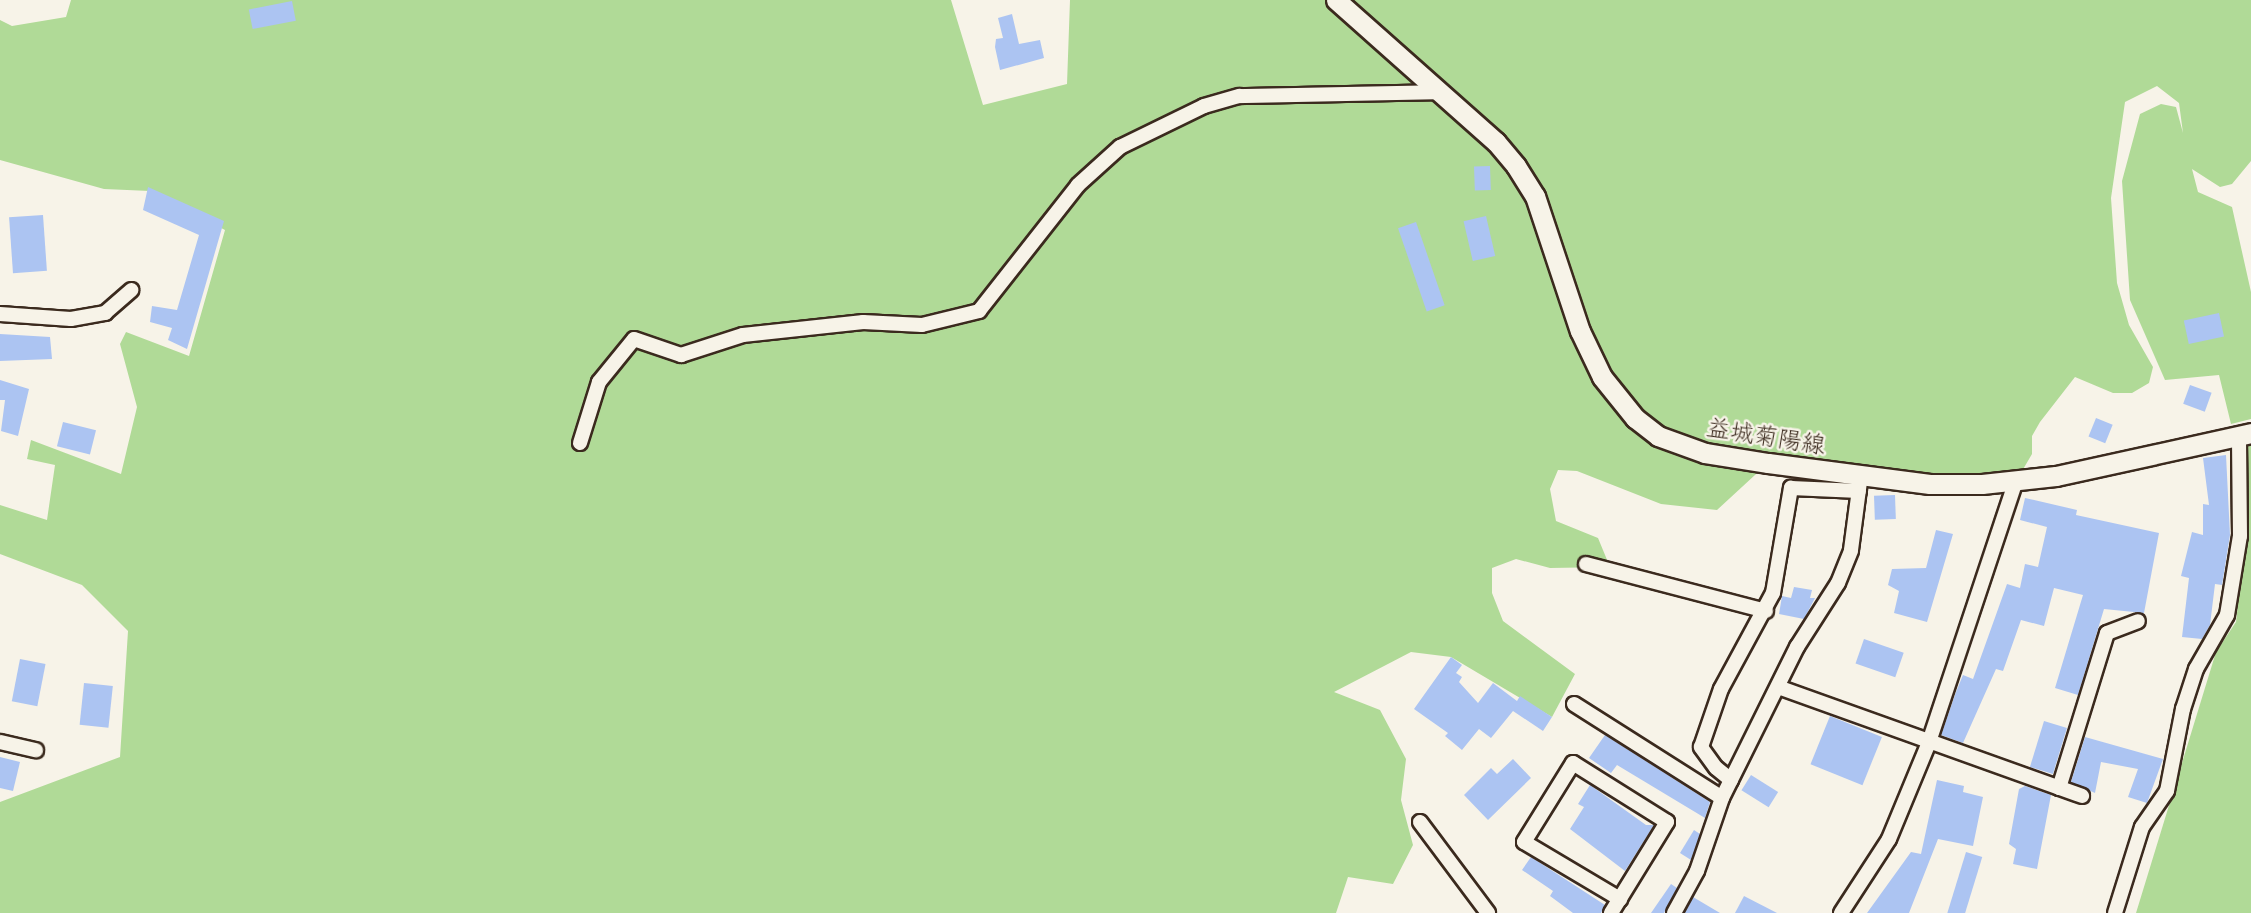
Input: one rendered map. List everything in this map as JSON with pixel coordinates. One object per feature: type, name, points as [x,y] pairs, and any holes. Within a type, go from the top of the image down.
[{"type":"main road","name":"益城菊陽線","points":[[1336,0],[1496,142],[1535,196],[1580,331],[1602,377],[1635,418],[1658,436],[1705,453],[1860,483],[1930,484],[2015,483],[2245,435]]},
{"type":"street","points":[[580,443],[599,382],[634,339],[681,355],[743,335],[863,322],[922,325],[979,311],[1078,185],[1120,147],[1204,106],[1240,96],[1440,92]]},
{"type":"street","points":[[0,314],[71,319],[105,313],[131,290]]},
{"type":"street","points":[[2115,913],[2142,827],[2167,791],[2183,709],[2196,669],[2227,615],[2240,536],[2245,435]]},
{"type":"street","points":[[1674,913],[1697,871],[1722,798],[1778,687],[1838,583],[1851,550],[1860,483],[1790,488],[1766,611],[1721,689],[1701,747],[1716,768],[1731,780]]},
{"type":"street","points":[[1841,913],[1889,839],[1927,745],[2015,483]]},
{"type":"street","points":[[1586,564],[1766,611]]},
{"type":"street","points":[[2059,788],[2107,633],[2138,621]]},
{"type":"street","points":[[1778,687],[1927,745],[2082,796]]},
{"type":"street","points":[[1574,704],[1722,798]]},
{"type":"street","points":[[0,741],[36,750]]},
{"type":"street","points":[[1611,913],[1620,899],[1667,822],[1573,763],[1524,842],[1620,899]]},
{"type":"street","points":[[1420,822],[1488,913]]},
{"type":"green space","points":[[71,0],[951,0],[983,105],[1067,84],[1070,0],[2251,0],[2251,161],[2232,184],[2220,187],[2192,169],[2198,192],[2232,207],[2251,292],[2251,419],[2231,424],[2219,375],[2165,380],[2130,300],[2122,181],[2140,114],[2161,104],[2176,107],[2183,133],[2179,103],[2157,86],[2125,102],[2111,198],[2117,283],[2129,325],[2153,367],[2149,383],[2132,393],[2113,393],[2075,377],[2032,436],[2032,454],[2015,483],[1768,463],[1717,510],[1661,504],[1577,471],[1558,470],[1550,489],[1556,521],[1598,538],[1610,567],[1550,568],[1516,559],[1492,568],[1492,593],[1503,621],[1575,674],[1552,717],[1451,657],[1411,652],[1334,692],[1380,710],[1406,759],[1401,800],[1413,845],[1393,884],[1348,877],[1336,913],[0,913],[0,802],[120,757],[128,631],[82,585],[0,554],[0,505],[47,520],[55,465],[27,459],[31,440],[121,474],[137,407],[120,344],[126,332],[189,356],[225,230],[150,191],[104,189],[0,160],[0,20],[12,26],[66,17]]},
{"type":"green space","points":[[2251,443],[2251,913],[2136,913],[2216,652],[2236,622],[2245,539],[2242,449]]},
{"type":"building","points":[[292,1],[296,21],[253,29],[249,9]]},
{"type":"building","points":[[1012,14],[1019,44],[1040,40],[1044,58],[1000,70],[995,47],[996,39],[1003,38],[998,18]]},
{"type":"building","points":[[1490,166],[1491,190],[1475,191],[1474,167]]},
{"type":"building","points":[[148,187],[224,221],[187,349],[168,340],[172,328],[150,322],[152,306],[177,310],[199,235],[143,210]]},
{"type":"building","points":[[43,215],[47,271],[13,273],[9,217]]},
{"type":"building","points":[[1486,216],[1495,256],[1473,261],[1464,221]]},
{"type":"building","points":[[1416,222],[1445,305],[1427,311],[1398,228]]},
{"type":"building","points":[[2219,313],[2224,336],[2189,344],[2184,320]]},
{"type":"building","points":[[0,334],[50,337],[52,359],[0,361]]},
{"type":"building","points":[[0,380],[29,389],[18,436],[1,431],[5,400],[0,400]]},
{"type":"building","points":[[2190,385],[2212,393],[2205,412],[2183,404]]},
{"type":"building","points":[[2096,418],[2113,425],[2105,443],[2089,437]]},
{"type":"building","points":[[63,422],[96,430],[90,454],[57,446]]},
{"type":"building","points":[[2226,455],[2230,535],[2222,585],[2215,584],[2210,625],[2202,639],[2182,637],[2189,578],[2181,576],[2192,532],[2203,535],[2203,504],[2209,505],[2203,458]]},
{"type":"building","points":[[1895,495],[1896,519],[1875,520],[1874,496]]},
{"type":"building","points":[[2025,498],[2077,510],[2076,515],[2159,533],[2144,613],[2104,609],[2078,695],[2055,688],[2083,595],[2054,588],[2044,626],[2021,620],[2003,671],[1996,669],[1963,743],[1941,735],[1963,675],[1973,679],[2007,584],[2020,588],[2025,564],[2038,567],[2047,527],[2020,520]]},
{"type":"building","points":[[1936,530],[1953,534],[1927,622],[1894,613],[1899,591],[1888,585],[1892,569],[1926,568]]},
{"type":"building","points":[[1794,587],[1812,590],[1810,598],[1815,598],[1804,619],[1779,614],[1782,596],[1791,598]]},
{"type":"building","points":[[1864,639],[1904,653],[1895,677],[1856,664]]},
{"type":"building","points":[[1451,657],[1462,665],[1456,673],[1462,677],[1459,682],[1478,703],[1493,683],[1517,701],[1520,696],[1552,717],[1543,731],[1513,711],[1491,738],[1479,729],[1462,750],[1445,736],[1448,733],[1414,709]]},
{"type":"building","points":[[20,659],[46,664],[37,706],[12,701]]},
{"type":"building","points":[[84,683],[113,686],[108,728],[80,725]]},
{"type":"building","points":[[1830,716],[1882,737],[1862,785],[1811,764]]},
{"type":"building","points":[[2044,721],[2067,728],[2053,774],[2030,767]]},
{"type":"building","points":[[1605,735],[1710,802],[1705,818],[1617,765],[1611,773],[1589,758]]},
{"type":"building","points":[[2085,737],[2163,759],[2147,803],[2128,797],[2138,769],[2101,762],[2095,793],[2071,782]]},
{"type":"building","points":[[0,757],[20,762],[13,791],[0,788]]},
{"type":"building","points":[[1513,759],[1531,778],[1488,820],[1464,795],[1491,768],[1497,774]]},
{"type":"building","points":[[1751,775],[1778,792],[1769,807],[1741,790]]},
{"type":"building","points":[[1937,780],[1964,786],[1963,792],[1983,797],[1973,846],[1938,839],[1909,913],[1867,913],[1911,852],[1921,854]]},
{"type":"building","points":[[1590,785],[1646,825],[1654,825],[1625,871],[1570,829],[1584,807],[1578,804]]},
{"type":"building","points":[[2025,786],[2051,795],[2037,869],[2013,864],[2016,849],[2009,844],[2019,789]]},
{"type":"building","points":[[1694,830],[1700,834],[1691,860],[1680,853]]},
{"type":"building","points":[[1966,852],[1982,857],[1965,913],[1947,913]]},
{"type":"building","points":[[1531,857],[1605,905],[1601,913],[1573,913],[1550,896],[1553,891],[1522,870]]},
{"type":"building","points":[[1671,884],[1677,888],[1664,913],[1651,913]]},
{"type":"building","points":[[1744,896],[1777,913],[1735,913]]},
{"type":"building","points":[[1693,897],[1720,913],[1685,913]]}]
